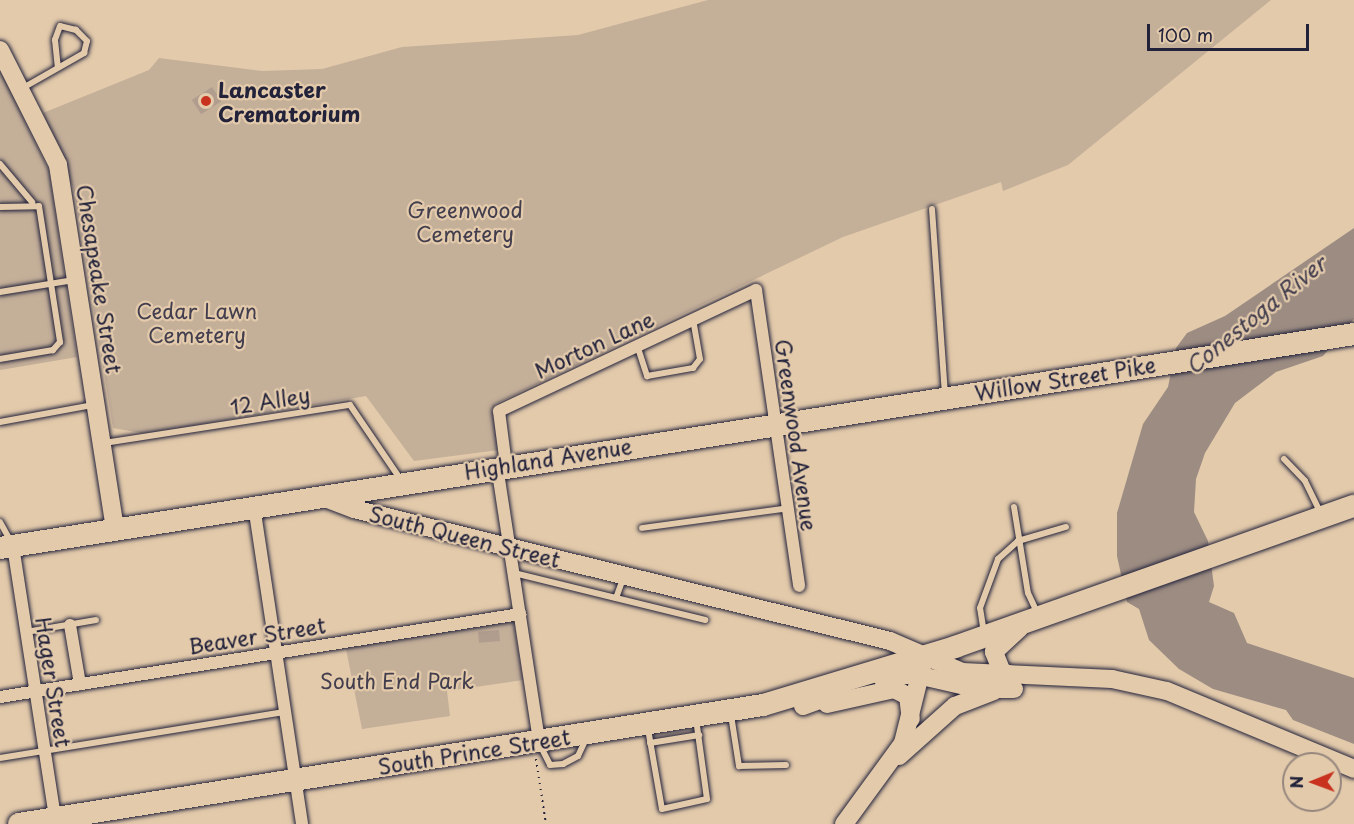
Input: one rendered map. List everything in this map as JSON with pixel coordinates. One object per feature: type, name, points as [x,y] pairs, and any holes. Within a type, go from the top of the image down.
[{"type":"highway","name":"Willow Street Pike","points":[[777,423],[1354,334]]},
{"type":"highway","name":"Highland Avenue","points":[[318,495],[777,423]]},
{"type":"highway","points":[[6,547],[318,495]]},
{"type":"highway","points":[[923,665],[985,637],[1324,520],[1354,506]]},
{"type":"highway","name":"South Prince Street","points":[[19,824],[55,821],[296,779],[588,733],[648,734],[697,726],[730,711],[923,665]]},
{"type":"main road","name":"Chesapeake Street","points":[[0,50],[58,165],[78,280],[115,528]]},
{"type":"main road","name":"South Queen Street","points":[[318,495],[354,510],[624,574],[890,641],[923,665]]},
{"type":"main road","points":[[1020,677],[1002,672],[994,652],[1040,617]]},
{"type":"main road","points":[[923,665],[999,690]]},
{"type":"main road","points":[[887,767],[910,719],[923,665]]},
{"type":"main road","points":[[803,706],[923,665],[962,672],[1020,677],[1085,678],[1167,691],[1354,769]]},
{"type":"main road","points":[[844,824],[887,767],[955,706],[999,690],[1085,678]]},
{"type":"main road","points":[[730,711],[803,706],[894,689],[908,696],[910,719]]},
{"type":"street","name":"Morton Lane","points":[[502,465],[498,411],[756,290]]},
{"type":"street","name":"Greenwood Avenue","points":[[756,290],[799,586]]},
{"type":"street","points":[[502,465],[509,547],[539,741]]},
{"type":"street","points":[[254,506],[302,824]]},
{"type":"street","name":"Hager Street","points":[[6,547],[26,632],[55,821]]},
{"type":"street","name":"Beaver Street","points":[[0,697],[275,651],[520,614]]},
{"type":"street","points":[[70,625],[80,684]]},
{"type":"lane","points":[[20,89],[84,53],[87,41],[76,30],[60,26],[55,40],[58,67]]},
{"type":"lane","points":[[0,164],[32,202],[39,206],[60,342],[53,350],[0,359]]},
{"type":"lane","points":[[0,207],[32,202]]},
{"type":"lane","points":[[932,209],[945,397]]},
{"type":"lane","points":[[0,292],[78,280]]},
{"type":"lane","points":[[637,345],[647,376],[693,368],[700,359],[693,320]]},
{"type":"lane","points":[[0,422],[97,405]]},
{"type":"lane","name":"12 Alley","points":[[103,443],[350,405],[402,482]]},
{"type":"lane","points":[[1284,459],[1305,481],[1324,520]]},
{"type":"lane","points":[[1014,507],[1018,541],[1040,617]]},
{"type":"lane","points":[[642,528],[789,508]]},
{"type":"lane","points":[[0,522],[6,547]]},
{"type":"lane","points":[[985,637],[980,608],[998,559],[1018,541],[1066,527]]},
{"type":"lane","points":[[514,573],[705,620]]},
{"type":"lane","points":[[616,598],[624,574]]},
{"type":"lane","points":[[26,632],[96,620]]},
{"type":"lane","points":[[730,711],[740,766],[786,765]]},
{"type":"lane","points":[[0,758],[284,712]]},
{"type":"lane","points":[[648,734],[662,809],[707,799],[697,726]]},
{"type":"path","points":[[539,741],[536,762],[546,824]]},
{"type":"green space","name":"Greenwood Cemetery","points":[[708,0],[1271,0],[1068,165],[1003,191],[1001,182],[843,237],[495,404],[499,450],[414,461],[366,396],[147,434],[113,428],[74,190],[43,113],[149,70],[159,58],[262,71],[322,69],[402,47],[578,35]]},
{"type":"green space","points":[[0,70],[49,171],[77,357],[0,370]]},
{"type":"green space","name":"South End Park","points":[[513,618],[523,680],[447,691],[450,716],[362,729],[345,644]]},
{"type":"water","name":"Conestoga River","points":[[1354,228],[1354,319],[1323,356],[1276,372],[1235,403],[1205,453],[1196,479],[1194,512],[1208,541],[1214,586],[1209,602],[1234,613],[1247,643],[1354,678],[1354,744],[1293,720],[1286,710],[1213,689],[1179,669],[1149,640],[1139,609],[1127,602],[1117,556],[1117,513],[1143,424],[1168,387],[1176,348],[1187,333],[1225,316]]},
{"type":"building","name":"Lancaster Crematorium","points":[[212,87],[221,101],[201,114],[192,100]]},
{"type":"building","points":[[499,630],[500,641],[479,643],[478,632]]},
{"type":"place","name":"Lancaster Crematorium","points":[[206,101]]},
{"type":"park label","name":"Cedar Lawn Cemetery","points":[[197,322]]}]
